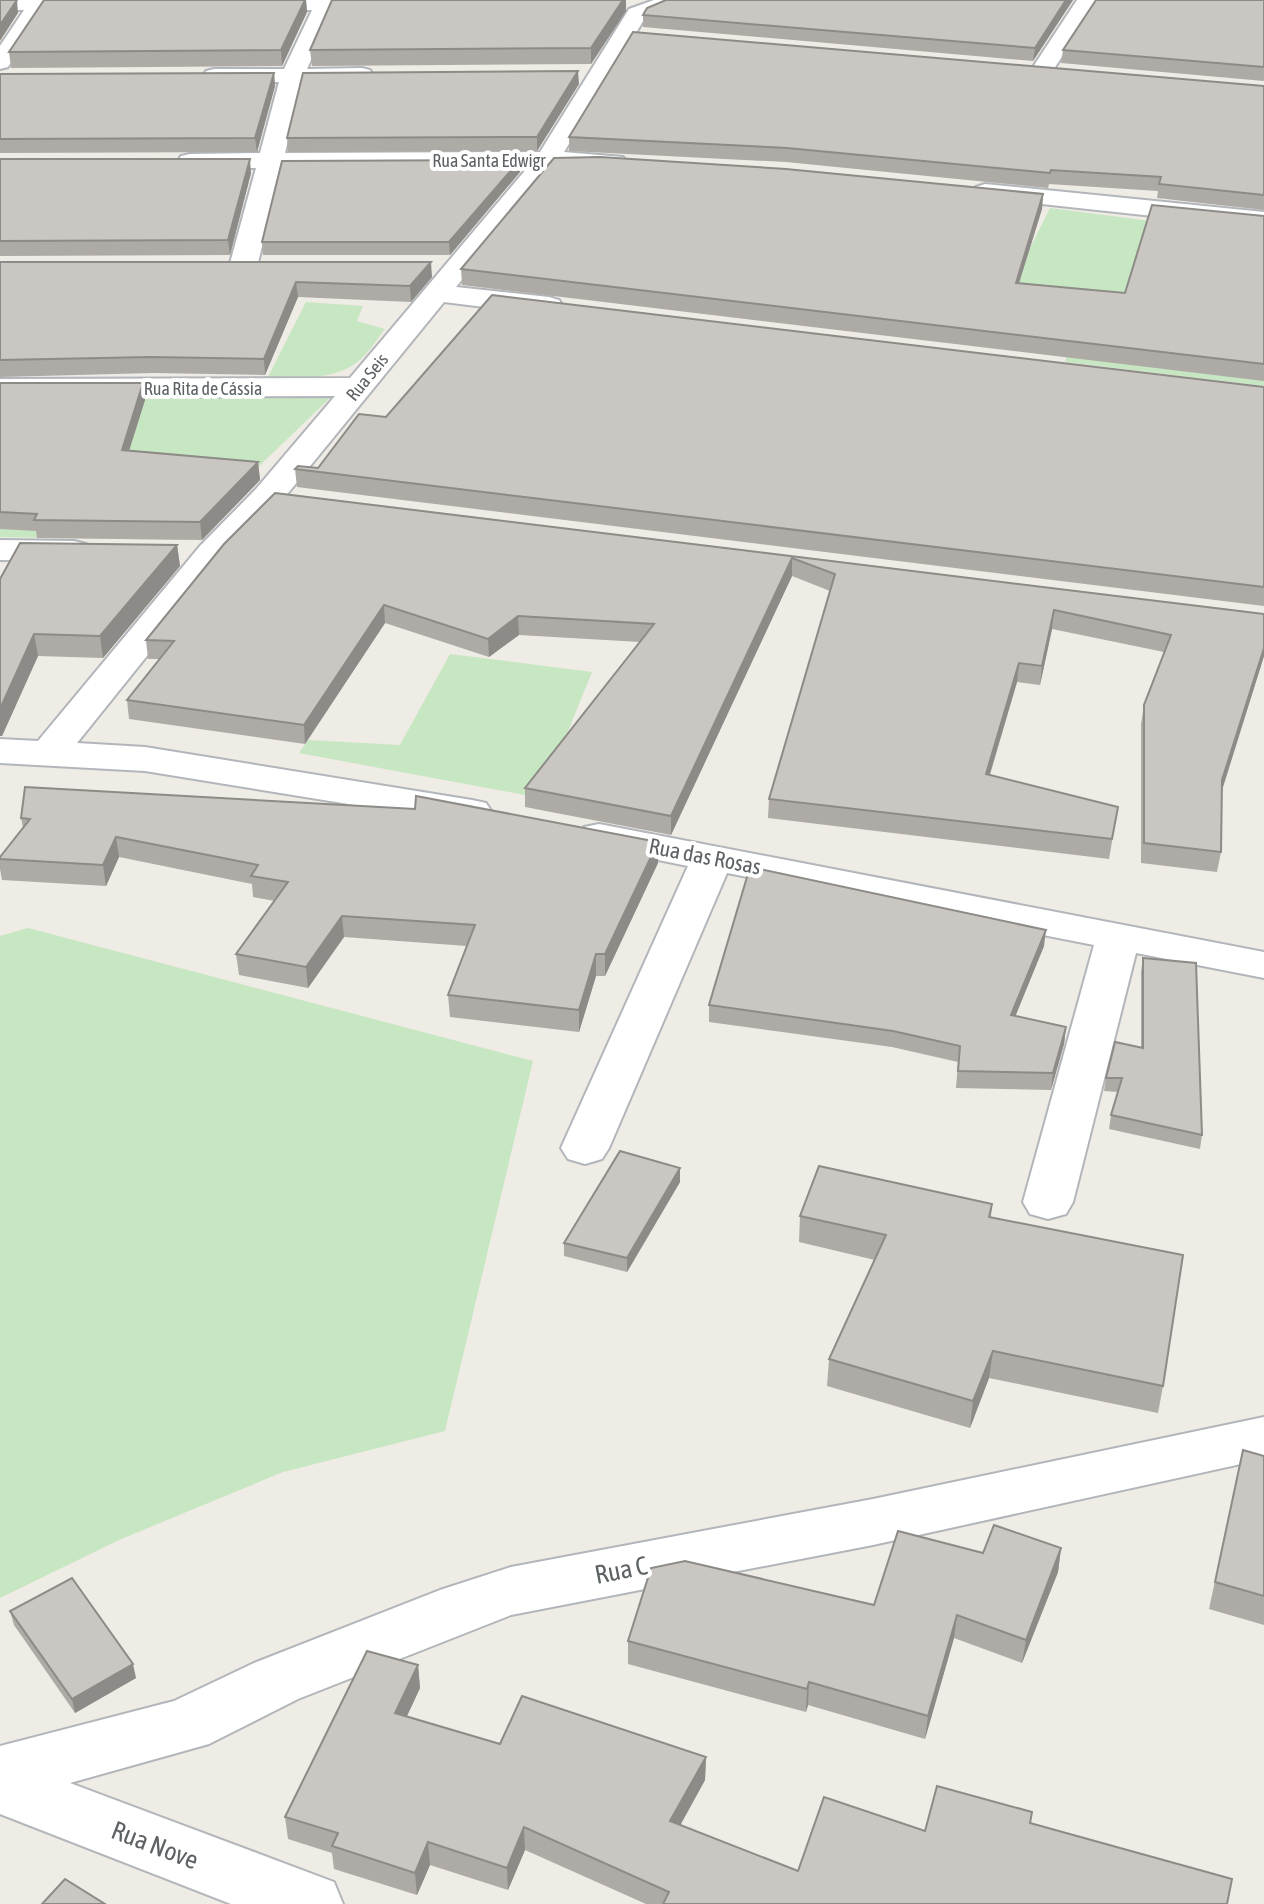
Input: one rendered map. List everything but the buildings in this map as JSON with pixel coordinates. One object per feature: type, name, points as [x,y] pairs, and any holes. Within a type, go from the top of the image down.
[{"type":"street","points":[[630,11],[673,0]]},
{"type":"street","points":[[1070,75],[1032,72],[1088,0]]},
{"type":"street","points":[[5,73],[40,2]]},
{"type":"street","points":[[243,267],[292,76],[326,2]]},
{"type":"street","points":[[0,4],[118,4]]},
{"type":"street","points":[[229,4],[418,4]]},
{"type":"street","points":[[630,11],[654,38]]},
{"type":"street","points":[[432,280],[458,266],[548,159],[602,74],[630,11]]},
{"type":"street","points":[[571,74],[602,74]]},
{"type":"street","points":[[184,77],[385,75]]},
{"type":"street","name":"Rua Santa Edwigr","points":[[163,162],[548,159],[631,163]]},
{"type":"street","points":[[956,189],[1264,220]]},
{"type":"street","points":[[213,267],[274,267]]},
{"type":"street","points":[[432,280],[577,310]]},
{"type":"street","name":"Rua Seis","points":[[49,753],[212,553],[284,498],[432,280]]},
{"type":"street","name":"Rua Rita de Cássia","points":[[0,388],[358,387]]},
{"type":"street","points":[[0,550],[106,552]]},
{"type":"street","points":[[166,553],[212,553]]},
{"type":"street","points":[[0,751],[145,759],[393,797],[515,820]]},
{"type":"street","name":"Rua das Rosas","points":[[561,829],[1264,965]]},
{"type":"street","points":[[585,1148],[713,857]]},
{"type":"street","points":[[1048,1202],[1118,937]]},
{"type":"street","name":"Rua C","points":[[0,1774],[187,1725],[276,1681],[461,1607],[511,1591],[873,1522],[1264,1438]]},
{"type":"street","name":"Rua Nove","points":[[0,1785],[310,1904]]},
{"type":"green space","points":[[1050,208],[1150,221],[1264,342],[1264,386],[1065,362],[1085,300],[663,215],[1030,248]]},
{"type":"green space","points":[[306,302],[363,306],[357,321],[385,329],[361,359],[340,371],[316,377],[267,379]]},
{"type":"green space","points":[[0,396],[332,396],[182,540],[0,537]]},
{"type":"green space","points":[[450,654],[592,672],[541,798],[299,753],[308,740],[400,745]]},
{"type":"green space","points":[[28,928],[533,1061],[445,1431],[283,1472],[119,1540],[0,1598],[0,936]]}]
